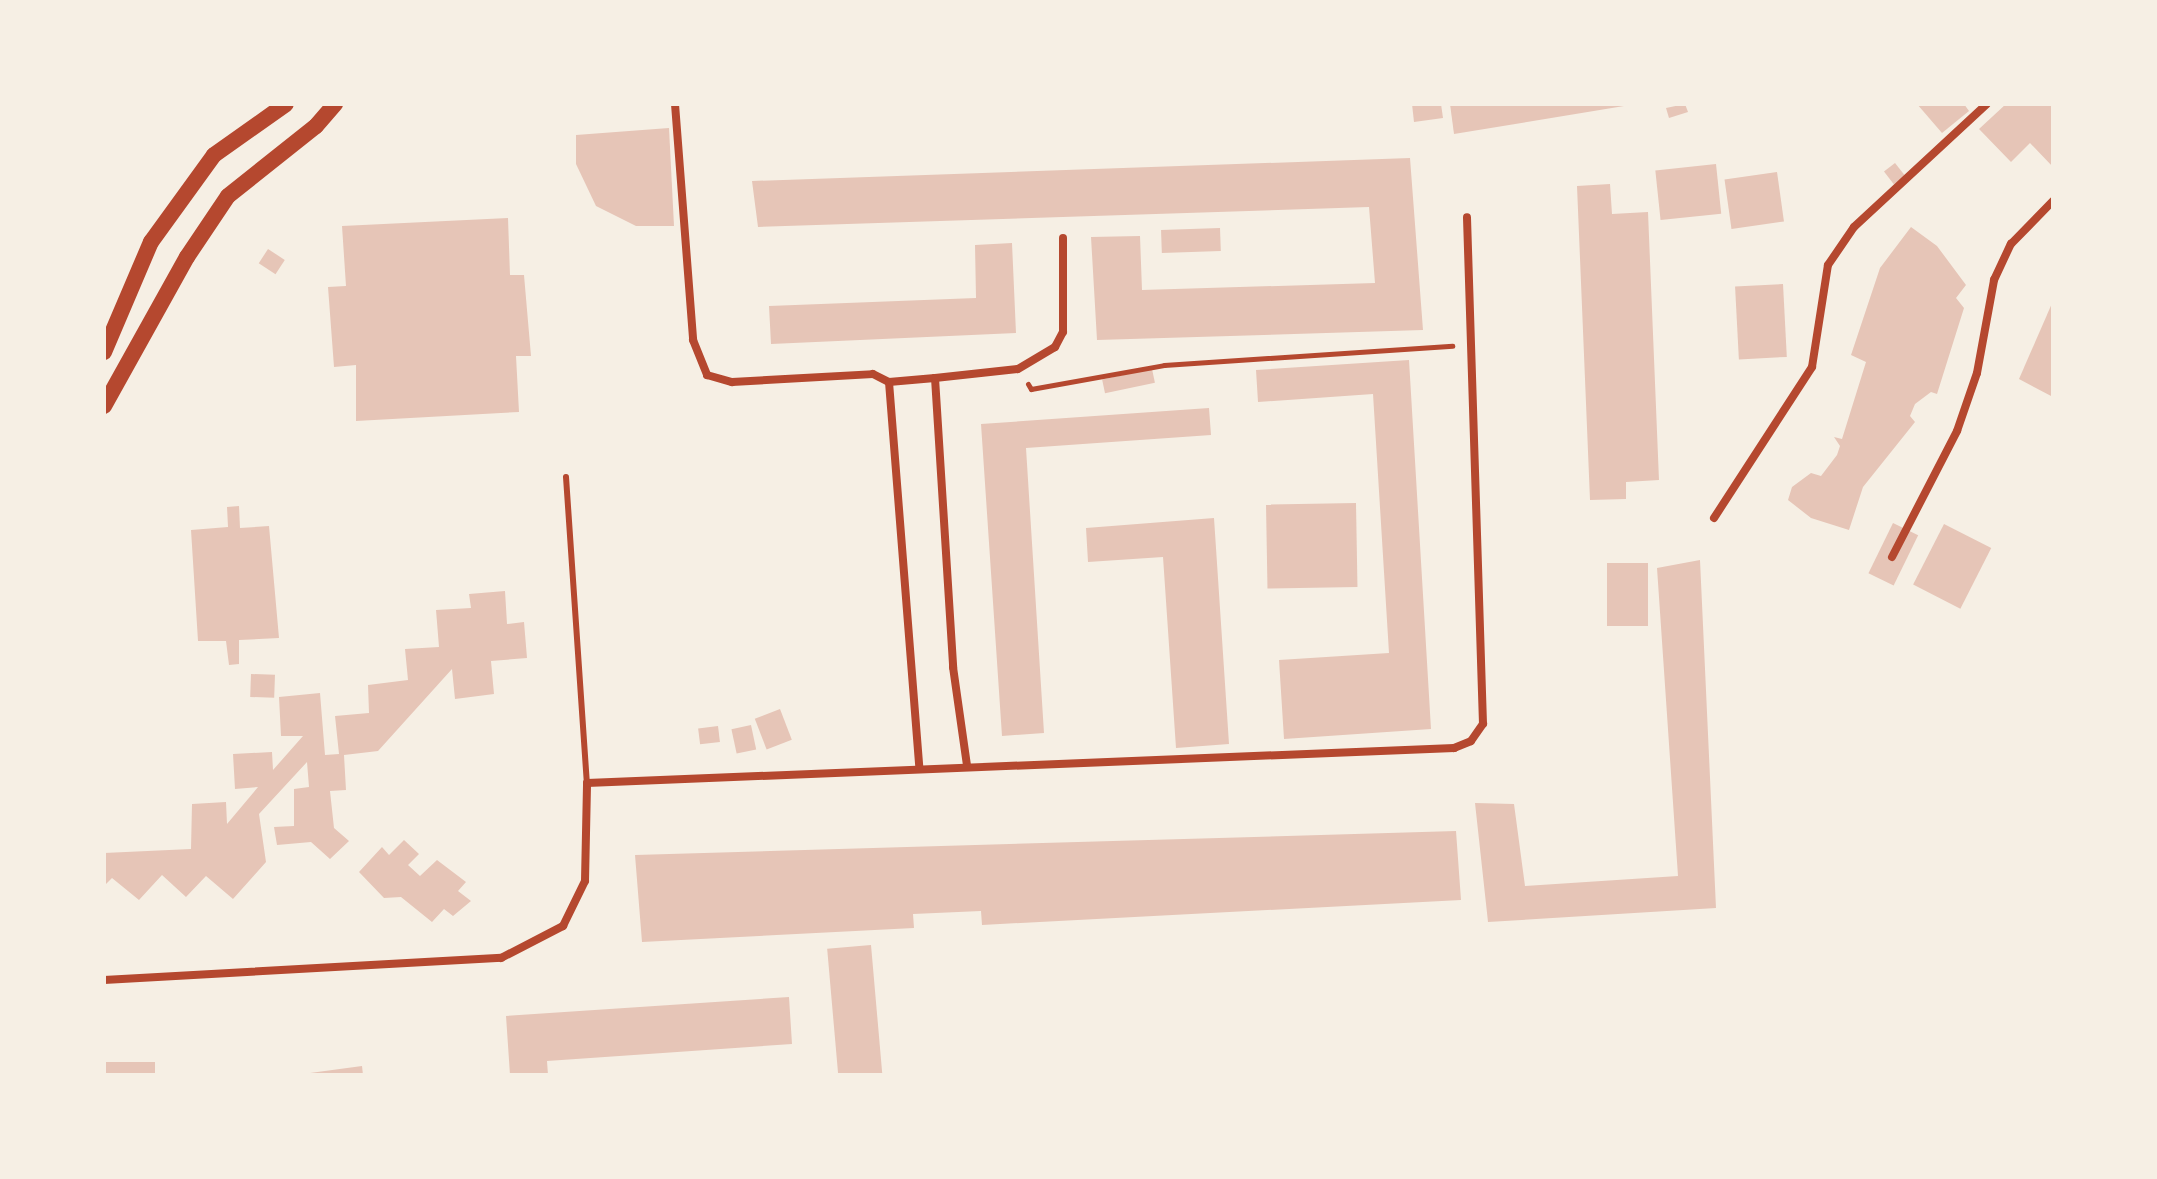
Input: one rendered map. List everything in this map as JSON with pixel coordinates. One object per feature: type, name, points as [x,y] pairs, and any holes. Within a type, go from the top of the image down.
[{"type":"main road","points":[[104,352],[151,242],[214,155],[286,104]]},
{"type":"main road","points":[[104,406],[187,257],[228,196],[316,126],[335,104]]},
{"type":"street","points":[[675,104],[693,340],[707,375],[732,382],[873,374],[889,382],[1018,369],[1040,361],[1063,332],[1063,238]]},
{"type":"street","points":[[1714,518],[1812,367],[1828,265],[1854,227],[1987,104]]},
{"type":"street","points":[[1892,557],[1957,431],[1977,373],[1994,280],[2011,244],[2053,201]]},
{"type":"street","points":[[104,980],[501,958],[563,926],[585,881],[587,783],[967,765],[1454,748],[1471,741],[1483,724],[1467,217]]},
{"type":"street","points":[[935,378],[953,667],[967,765]]},
{"type":"street","points":[[889,382],[919,767]]},
{"type":"lane","points":[[566,477],[587,783]]},
{"type":"path","points":[[1018,369],[1031,389],[1164,365],[1471,345]]},
{"type":"building","points":[[1412,104],[1441,104],[1443,118],[1414,122]]},
{"type":"building","points":[[1450,104],[1624,104],[1624,106],[1454,134]]},
{"type":"building","points":[[1685,104],[1688,112],[1669,118],[1666,108]]},
{"type":"building","points":[[1917,104],[1964,104],[1969,111],[1942,133]]},
{"type":"building","points":[[2006,104],[2053,104],[2053,167],[2030,143],[2011,162],[1979,129]]},
{"type":"building","points":[[669,128],[674,226],[636,226],[596,206],[576,164],[576,135]]},
{"type":"building","points":[[1410,158],[1423,330],[1097,340],[1091,237],[1140,236],[1142,290],[1375,283],[1369,207],[758,227],[752,181]]},
{"type":"building","points":[[1895,163],[1905,176],[1894,184],[1884,172]]},
{"type":"building","points":[[1716,164],[1721,214],[1661,220],[1655,170]]},
{"type":"building","points":[[1777,172],[1784,222],[1731,229],[1725,179]]},
{"type":"building","points":[[1610,184],[1612,214],[1648,212],[1659,480],[1626,482],[1626,499],[1590,500],[1577,186]]},
{"type":"building","points":[[508,218],[510,275],[524,275],[531,356],[516,356],[519,412],[356,421],[356,365],[334,367],[328,287],[346,286],[342,226]]},
{"type":"building","points":[[1911,227],[1937,246],[1966,285],[1956,298],[1964,308],[1937,394],[1931,392],[1915,404],[1910,416],[1915,422],[1863,487],[1849,530],[1811,518],[1788,500],[1792,487],[1811,473],[1821,476],[1837,455],[1840,446],[1834,437],[1842,439],[1866,362],[1851,355],[1880,268]]},
{"type":"building","points":[[1220,228],[1221,251],[1162,253],[1161,230]]},
{"type":"building","points":[[1012,243],[1016,333],[771,344],[769,306],[976,298],[975,245]]},
{"type":"building","points":[[268,249],[285,260],[276,274],[259,263]]},
{"type":"building","points":[[1783,284],[1787,357],[1739,359],[1735,287]]},
{"type":"building","points":[[2053,301],[2053,397],[2019,379]]},
{"type":"building","points":[[1409,360],[1431,729],[1284,739],[1279,660],[1389,653],[1373,394],[1258,402],[1256,370]]},
{"type":"building","points":[[1152,369],[1155,383],[1105,393],[1102,380]]},
{"type":"building","points":[[1209,408],[1211,435],[1026,448],[1044,733],[1002,736],[981,424]]},
{"type":"building","points":[[1356,503],[1357,587],[1267,589],[1266,505]]},
{"type":"building","points":[[239,506],[240,528],[269,526],[279,638],[239,640],[239,664],[229,665],[226,641],[198,641],[191,530],[228,527],[227,507]]},
{"type":"building","points":[[1214,518],[1229,744],[1176,748],[1163,557],[1088,562],[1086,528]]},
{"type":"building","points":[[1893,523],[1918,535],[1894,586],[1868,573]]},
{"type":"building","points":[[1944,524],[1991,548],[1960,609],[1913,585]]},
{"type":"building","points":[[1700,560],[1716,908],[1488,922],[1475,803],[1514,804],[1525,886],[1678,876],[1657,568]]},
{"type":"building","points":[[1607,563],[1648,563],[1648,626],[1607,626]]},
{"type":"building","points":[[505,591],[507,624],[524,622],[527,658],[491,661],[494,694],[455,699],[452,669],[378,751],[344,755],[346,790],[330,791],[334,828],[349,841],[330,859],[311,842],[277,845],[274,827],[294,826],[294,789],[309,787],[307,762],[259,814],[266,862],[233,899],[206,876],[186,897],[162,875],[139,900],[112,878],[104,886],[104,853],[191,849],[192,804],[226,802],[227,824],[258,787],[235,789],[233,754],[272,752],[273,770],[303,736],[281,736],[279,697],[320,693],[325,755],[339,754],[335,716],[369,713],[368,685],[408,680],[405,649],[439,647],[436,610],[471,608],[469,594]]},
{"type":"building","points":[[251,674],[275,675],[274,698],[250,697]]},
{"type":"building","points":[[780,709],[792,740],[767,749],[755,719]]},
{"type":"building","points":[[751,725],[756,749],[737,754],[731,729]]},
{"type":"building","points":[[718,726],[720,742],[700,744],[698,728]]},
{"type":"building","points":[[1456,831],[1461,900],[982,925],[981,911],[913,914],[914,928],[642,942],[635,855]]},
{"type":"building","points":[[404,840],[419,854],[408,865],[420,876],[437,860],[466,882],[458,891],[471,901],[453,916],[444,909],[432,922],[401,897],[384,898],[359,872],[382,847],[389,855]]},
{"type":"building","points":[[871,945],[882,1075],[838,1075],[827,949]]},
{"type":"building","points":[[789,997],[792,1044],[547,1061],[548,1075],[510,1075],[506,1016]]},
{"type":"building","points":[[104,1062],[155,1062],[155,1075],[104,1075]]},
{"type":"building","points":[[362,1066],[363,1075],[310,1075],[310,1073]]}]
